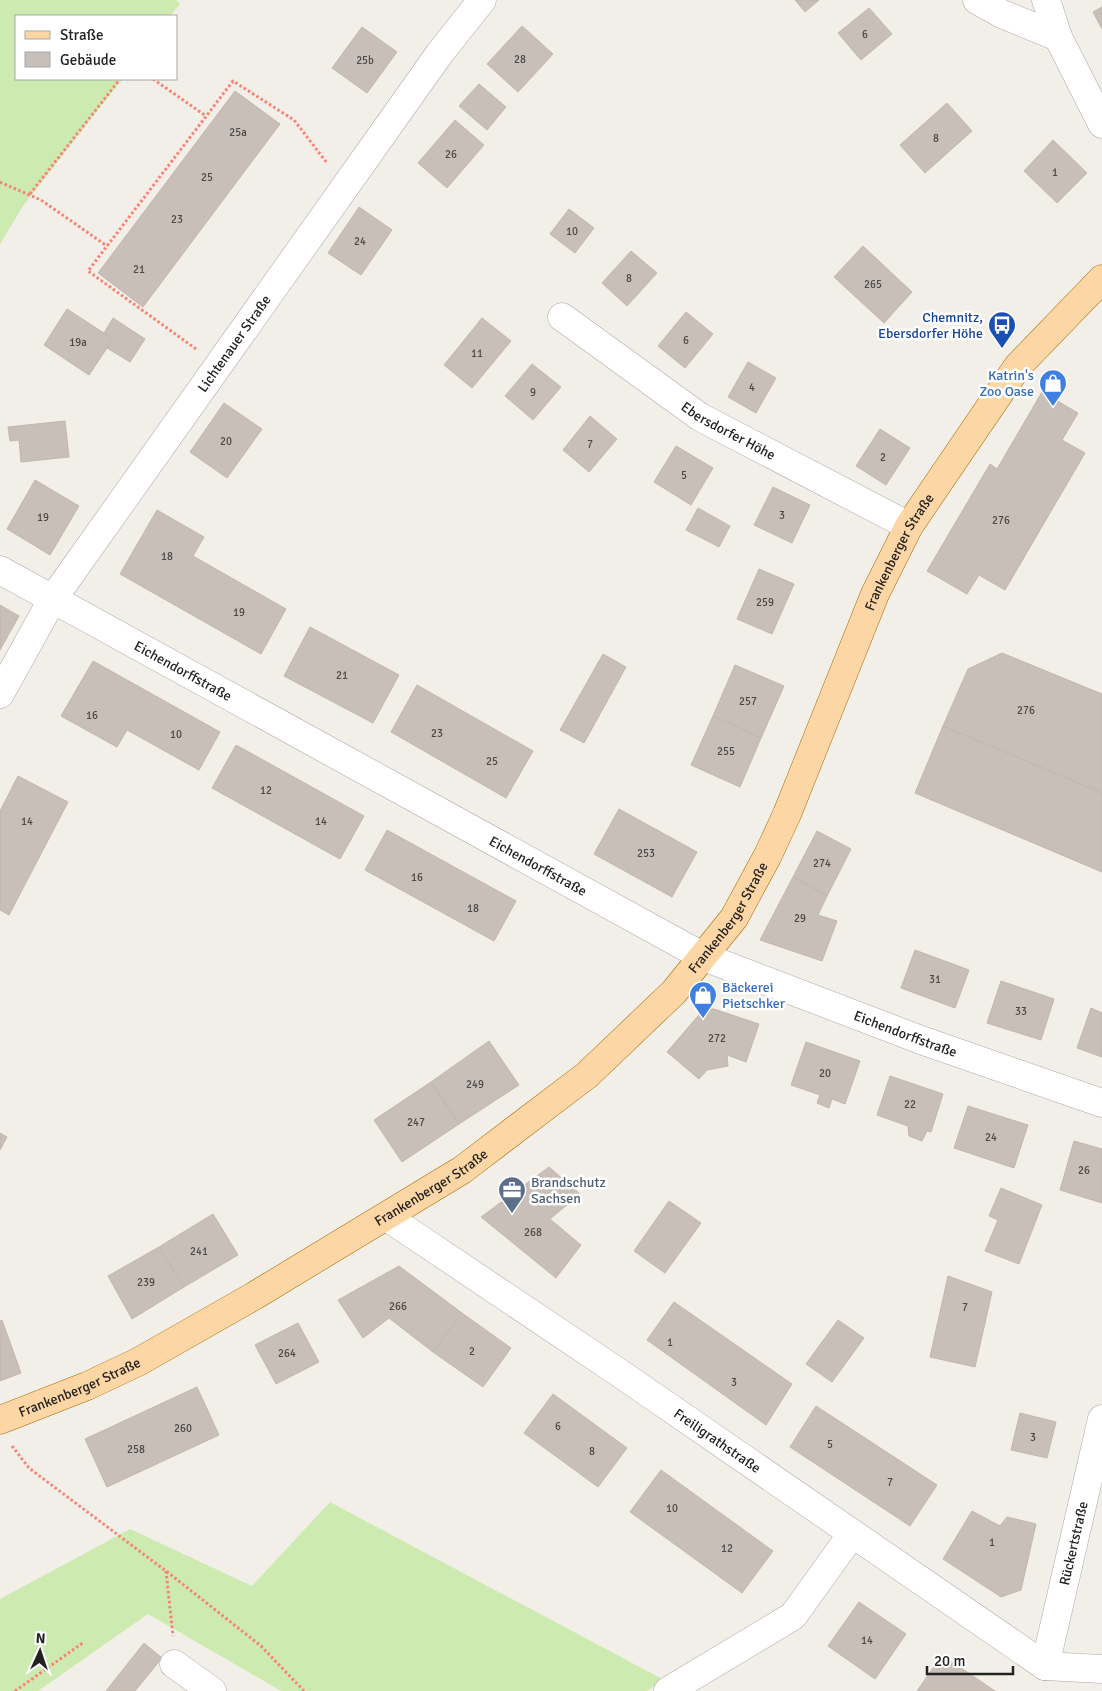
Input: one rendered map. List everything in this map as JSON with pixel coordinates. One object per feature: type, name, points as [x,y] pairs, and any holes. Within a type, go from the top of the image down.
[{"type":"main road","name":"Frankenberger Straße","points":[[0,1420],[87,1386],[138,1362],[386,1217],[462,1170],[587,1075],[674,992],[734,918],[768,855],[808,763],[875,594],[909,526],[1018,366],[1102,278]]},
{"type":"street","name":"Lichtenauer Straße","points":[[0,694],[52,600],[440,53],[482,0]]},
{"type":"street","points":[[977,0],[1002,14],[1058,37]]},
{"type":"street","points":[[1046,0],[1058,37],[1102,124]]},
{"type":"street","name":"Ebersdorfer Höhe","points":[[562,317],[700,417],[909,526]]},
{"type":"street","name":"Eichendorffstraße","points":[[0,570],[704,957],[922,1040],[1102,1103]]},
{"type":"street","name":"Freiligrathstraße","points":[[386,1217],[618,1372],[1045,1666]]},
{"type":"street","name":"Rückertstraße","points":[[1045,1666],[1102,1419]]},
{"type":"street","points":[[668,1691],[793,1616],[852,1534]]},
{"type":"street","points":[[174,1664],[212,1691]]},
{"type":"street","points":[[1045,1666],[1102,1669]]},
{"type":"path","points":[[30,194],[119,80]]},
{"type":"path","points":[[154,80],[206,116]]},
{"type":"path","points":[[219,365],[88,271],[233,80],[294,120],[344,187]]},
{"type":"path","points":[[0,182],[30,194],[107,246]]},
{"type":"path","points":[[12,1445],[29,1468],[166,1571],[261,1646],[304,1691]]},
{"type":"path","points":[[166,1571],[173,1631]]},
{"type":"path","points":[[15,1691],[84,1642]]},
{"type":"green space","points":[[0,0],[176,0],[180,4],[171,15],[15,15],[15,80],[121,80],[23,206],[0,244]]},
{"type":"green space","points":[[330,1502],[664,1680],[647,1691],[281,1691],[148,1614],[38,1691],[0,1691],[0,1599],[130,1529],[252,1586]]},
{"type":"building","points":[[795,0],[819,0],[805,12]]},
{"type":"building","points":[[1102,7],[1102,29],[1093,12]]},
{"type":"building","points":[[869,8],[892,34],[861,60],[838,33]]},
{"type":"building","points":[[522,26],[553,54],[518,92],[487,64]]},
{"type":"building","points":[[362,27],[397,52],[367,93],[332,68]]},
{"type":"building","points":[[479,84],[506,107],[487,130],[459,106]]},
{"type":"building","points":[[235,91],[280,124],[143,307],[98,273]]},
{"type":"building","points":[[947,103],[972,131],[925,173],[900,145]]},
{"type":"building","points":[[455,120],[484,145],[447,188],[418,163]]},
{"type":"building","points":[[1053,140],[1087,173],[1057,203],[1024,171]]},
{"type":"building","points":[[359,207],[392,230],[361,275],[328,253]]},
{"type":"building","points":[[569,209],[594,228],[575,253],[550,234]]},
{"type":"building","points":[[863,246],[912,292],[884,323],[834,277]]},
{"type":"building","points":[[631,251],[657,273],[627,306],[602,283]]},
{"type":"building","points":[[67,309],[113,339],[89,375],[44,345]]},
{"type":"building","points":[[686,312],[713,334],[685,368],[658,346]]},
{"type":"building","points":[[113,318],[145,339],[130,362],[107,348],[113,339],[104,333]]},
{"type":"building","points":[[482,318],[511,341],[472,388],[444,365]]},
{"type":"building","points":[[748,362],[776,378],[756,413],[728,397]]},
{"type":"building","points":[[532,364],[561,387],[533,420],[505,396]]},
{"type":"building","points":[[1042,392],[1078,413],[1062,440],[1085,453],[1005,590],[979,575],[967,594],[927,571],[990,464],[997,469]]},
{"type":"building","points":[[224,403],[262,429],[227,478],[190,452]]},
{"type":"building","points":[[590,416],[617,439],[589,472],[563,450]]},
{"type":"building","points":[[65,421],[69,457],[21,462],[19,440],[10,441],[8,427]]},
{"type":"building","points":[[880,429],[910,448],[886,485],[856,466]]},
{"type":"building","points":[[676,446],[713,468],[691,505],[654,482]]},
{"type":"building","points":[[35,480],[79,506],[50,555],[7,529]]},
{"type":"building","points":[[773,487],[810,505],[792,543],[754,525]]},
{"type":"building","points":[[698,508],[730,526],[719,547],[686,530]]},
{"type":"building","points":[[157,510],[204,537],[193,556],[286,609],[261,654],[120,574]]},
{"type":"building","points":[[759,569],[794,584],[772,634],[737,619]]},
{"type":"building","points":[[0,605],[19,616],[0,650]]},
{"type":"building","points":[[310,627],[399,675],[373,723],[284,676]]},
{"type":"building","points":[[1002,653],[1102,694],[1102,793],[943,726],[968,669]]},
{"type":"building","points":[[603,654],[626,667],[584,743],[560,730]]},
{"type":"building","points":[[93,661],[220,732],[199,770],[127,730],[117,747],[61,716]]},
{"type":"building","points":[[735,665],[784,686],[761,738],[713,716]]},
{"type":"building","points":[[417,685],[533,751],[506,798],[391,732]]},
{"type":"building","points":[[713,716],[761,738],[740,787],[691,765]]},
{"type":"building","points":[[943,726],[1102,793],[1102,872],[915,793]]},
{"type":"building","points":[[236,745],[364,816],[340,859],[212,788]]},
{"type":"building","points":[[18,776],[68,802],[9,915],[0,910],[0,811]]},
{"type":"building","points":[[619,809],[697,852],[672,897],[594,854]]},
{"type":"building","points":[[387,830],[516,901],[494,941],[365,870]]},
{"type":"building","points":[[817,831],[851,849],[827,896],[793,877]]},
{"type":"building","points":[[793,877],[827,896],[818,915],[837,921],[822,961],[760,940]]},
{"type":"building","points":[[915,950],[969,970],[955,1008],[901,988]]},
{"type":"building","points":[[1001,981],[1054,999],[1041,1040],[987,1023]]},
{"type":"building","points":[[1091,1008],[1102,1013],[1102,1057],[1077,1048]]},
{"type":"building","points":[[704,1009],[714,1009],[759,1024],[746,1062],[727,1055],[728,1066],[707,1070],[699,1079],[667,1052]]},
{"type":"building","points":[[489,1041],[519,1085],[459,1124],[431,1082]]},
{"type":"building","points":[[806,1042],[860,1061],[845,1104],[832,1099],[829,1108],[817,1103],[820,1095],[791,1085]]},
{"type":"building","points":[[890,1076],[943,1094],[931,1132],[927,1131],[922,1141],[909,1136],[908,1126],[877,1115]]},
{"type":"building","points":[[431,1082],[459,1124],[402,1162],[374,1120]]},
{"type":"building","points":[[968,1106],[1028,1125],[1014,1168],[954,1148]]},
{"type":"building","points":[[0,1133],[7,1137],[0,1150]]},
{"type":"building","points":[[1074,1141],[1102,1149],[1102,1203],[1060,1190]]},
{"type":"building","points":[[549,1167],[580,1194],[550,1219],[581,1245],[556,1278],[481,1217]]},
{"type":"building","points":[[1001,1188],[1042,1205],[1019,1264],[985,1251],[998,1220],[989,1216]]},
{"type":"building","points":[[669,1201],[701,1223],[665,1273],[634,1251]]},
{"type":"building","points":[[213,1214],[238,1255],[184,1287],[159,1247]]},
{"type":"building","points":[[159,1247],[184,1287],[132,1319],[108,1276]]},
{"type":"building","points":[[399,1266],[462,1313],[433,1352],[389,1318],[363,1338],[338,1300]]},
{"type":"building","points":[[948,1276],[992,1292],[975,1367],[930,1357]]},
{"type":"building","points":[[674,1302],[792,1384],[766,1425],[647,1340]]},
{"type":"building","points":[[462,1313],[511,1348],[483,1387],[433,1352]]},
{"type":"building","points":[[2,1320],[21,1373],[0,1381],[0,1321]]},
{"type":"building","points":[[838,1320],[864,1338],[832,1382],[806,1364]]},
{"type":"building","points":[[298,1323],[319,1362],[276,1384],[255,1345]]},
{"type":"building","points":[[197,1387],[219,1435],[107,1487],[85,1439]]},
{"type":"building","points":[[553,1394],[627,1448],[598,1487],[524,1433]]},
{"type":"building","points":[[816,1406],[937,1485],[910,1526],[790,1447]]},
{"type":"building","points":[[1020,1413],[1056,1422],[1047,1458],[1011,1450]]},
{"type":"building","points":[[661,1470],[773,1551],[742,1593],[630,1512]]},
{"type":"building","points":[[972,1511],[1000,1526],[1007,1517],[1036,1524],[1021,1590],[1001,1597],[943,1559]]},
{"type":"building","points":[[859,1602],[906,1634],[875,1679],[828,1646]]},
{"type":"building","points":[[144,1643],[162,1658],[135,1691],[106,1691]]},
{"type":"building","points":[[942,1655],[995,1691],[917,1691]]},
{"type":"place","name":"Chemnitz, Ebersdorfer Höhe","points":[[1002,349]]},
{"type":"place","name":"Katrin's Zoo Oase","points":[[1053,407]]},
{"type":"place","name":"Bäckerei Pietschker","points":[[703,1019]]},
{"type":"place","name":"Brandschutz Sachsen","points":[[512,1214]]}]
